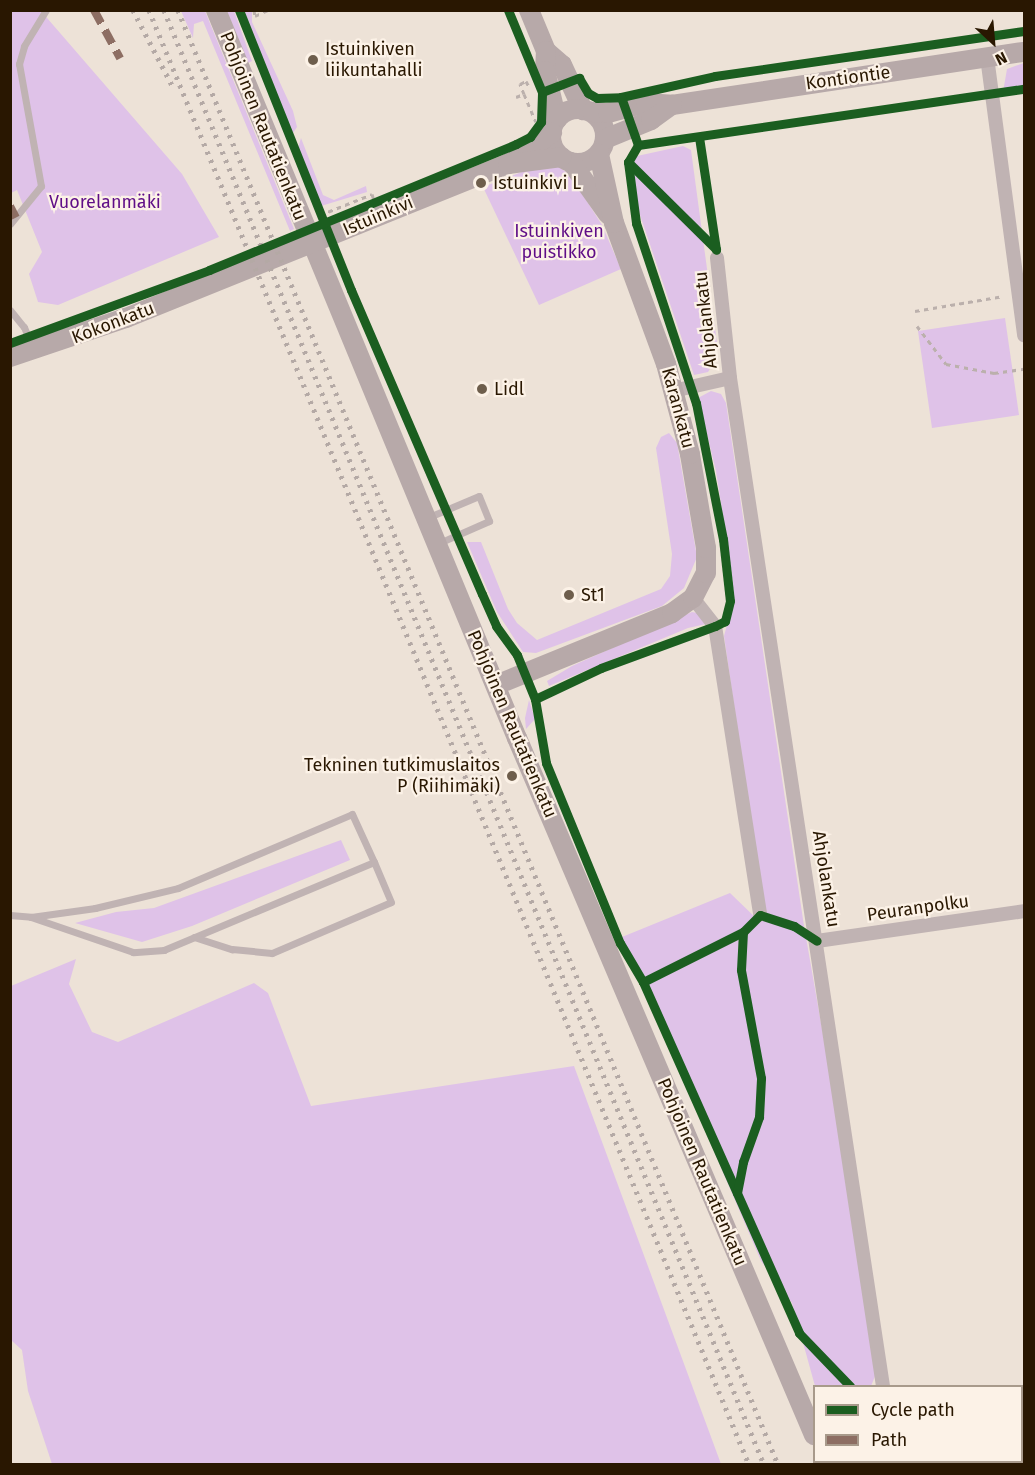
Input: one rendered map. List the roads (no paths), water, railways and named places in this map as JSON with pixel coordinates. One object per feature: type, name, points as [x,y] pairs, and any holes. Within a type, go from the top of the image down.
[{"type":"street","name":"Pohjoinen Rautatienkatu","points":[[216,10],[496,685],[813,1429]]},
{"type":"street","points":[[529,10],[546,51],[561,65],[588,111],[603,124],[602,146],[583,162],[566,160],[551,122],[551,89],[545,71],[546,51]]},
{"type":"street","name":"Kontiontie","points":[[588,111],[608,113],[646,103],[672,105],[1024,52]]},
{"type":"street","points":[[987,57],[1024,336]]},
{"type":"street","name":"Kontiontie","points":[[602,146],[651,120],[672,105]]},
{"type":"street","points":[[551,122],[570,111],[588,111]]},
{"type":"street","name":"Istuinkivi","points":[[508,164],[551,122]]},
{"type":"street","name":"Karankatu","points":[[602,146],[614,223],[673,391],[690,454],[706,548],[706,573],[693,598]]},
{"type":"street","name":"Istuinkivi","points":[[217,282],[334,225],[508,164],[566,160]]},
{"type":"street","name":"Karankatu","points":[[566,160],[614,223]]},
{"type":"street","name":"Ahjolankatu","points":[[717,258],[730,378],[883,1385]]},
{"type":"street","name":"Kokonkatu","points":[[10,357],[34,351],[217,282]]},
{"type":"street","name":"Ahjolankatu","points":[[673,391],[730,378]]},
{"type":"street","points":[[496,685],[672,613],[693,598],[715,626],[760,915]]},
{"type":"street","name":"Peuranpolku","points":[[817,941],[1024,911]]},
{"type":"lane","points":[[10,224],[41,186],[19,64],[24,46],[46,10]]},
{"type":"lane","points":[[10,310],[24,327],[34,351]]},
{"type":"lane","points":[[427,518],[479,496],[489,521],[438,543]]},
{"type":"lane","points":[[10,915],[31,917],[95,908],[178,888],[352,814],[391,903],[272,953],[232,949],[194,937]]},
{"type":"lane","points":[[31,917],[133,952],[164,950],[374,861]]},
{"type":"railway","points":[[133,10],[172,85]]},
{"type":"railway","points":[[149,10],[749,1464]]},
{"type":"railway","points":[[164,10],[764,1464]]},
{"type":"railway","points":[[178,10],[778,1464]]},
{"type":"place","name":"Istuinkiven liikuntahalli","points":[[313,60]]},
{"type":"place","name":"Istuinkivi L","points":[[481,183]]},
{"type":"place","name":"Lidl","points":[[482,389]]},
{"type":"place","name":"St1","points":[[569,595]]},
{"type":"place","name":"Tekninen tutkimuslaitos P (Riihimäki)","points":[[512,776]]},
{"type":"park label","name":"Vuorelanmäki","points":[[105,202]]},
{"type":"park label","name":"Istuinkiven puistikko","points":[[559,242]]}]
